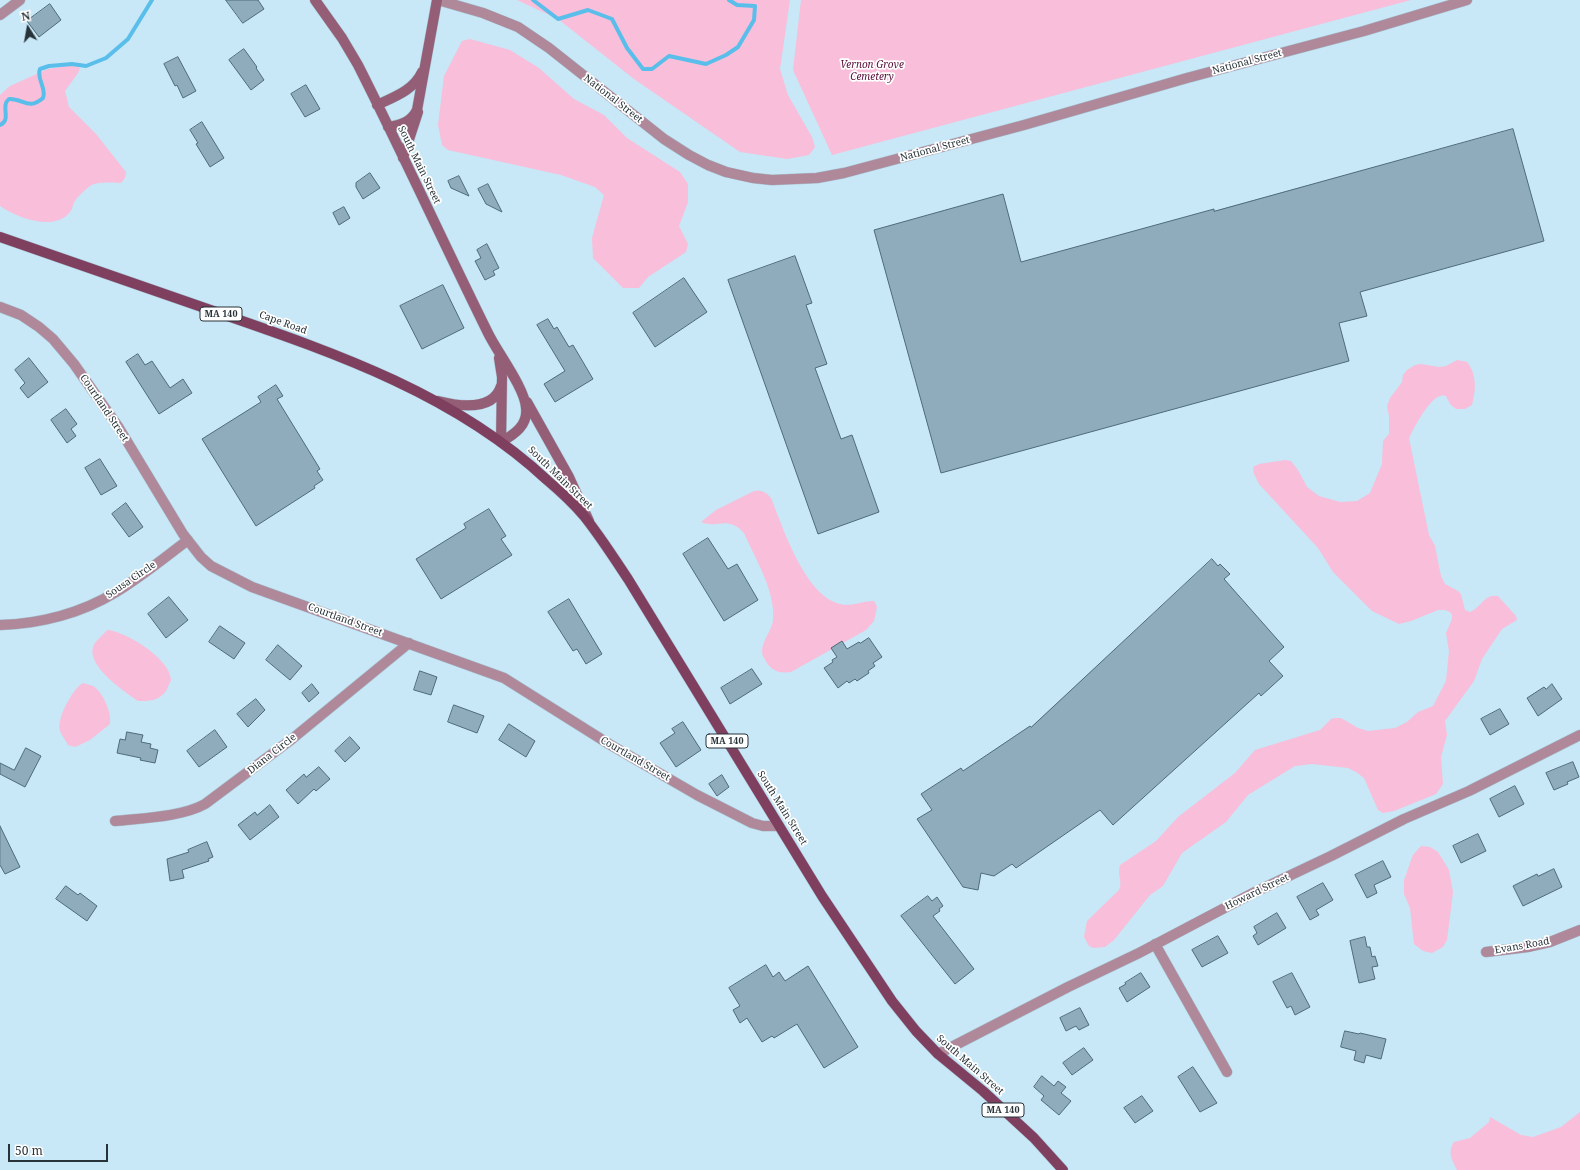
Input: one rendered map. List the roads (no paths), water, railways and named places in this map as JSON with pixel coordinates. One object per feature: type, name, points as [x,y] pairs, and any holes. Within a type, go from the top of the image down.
[{"type":"main road","name":"South Main Street","points":[[315,0],[346,45],[378,105],[494,344],[522,392],[527,410],[524,423],[518,431],[501,442]]},
{"type":"main road","points":[[403,158],[419,106],[424,69],[437,0]]},
{"type":"main road","points":[[378,105],[411,88],[420,78],[424,69]]},
{"type":"main road","points":[[388,127],[400,125],[409,120],[415,114],[419,106]]},
{"type":"main road","name":"Cape Road","points":[[0,237],[321,350],[407,385],[470,420],[501,442]]},
{"type":"main road","name":"South Main Street","points":[[494,344],[501,367],[501,442]]},
{"type":"main road","points":[[437,401],[459,405],[482,404],[491,400],[497,394],[502,382]]},
{"type":"main road","points":[[522,392],[564,466],[592,526]]},
{"type":"main road","name":"South Main Street","points":[[501,442],[552,484],[577,508],[592,526],[628,579],[846,934],[892,1001],[916,1031],[938,1054],[983,1091],[1034,1138],[1063,1170]]},
{"type":"street","points":[[0,15],[20,0]]},
{"type":"street","name":"National Street","points":[[437,0],[483,14],[518,27],[549,48],[658,134],[689,155],[726,172],[753,178],[786,180],[817,178],[844,173],[1364,31],[1467,0]]},
{"type":"street","name":"Courtland Street","points":[[0,306],[21,315],[39,326],[74,364],[120,428],[188,540],[196,552],[206,562],[242,582],[510,681],[608,744],[693,793],[752,823],[763,826],[779,826]]},
{"type":"street","name":"Sousa Circle","points":[[0,625],[26,623],[46,619],[94,603],[128,584],[188,540]]},
{"type":"street","name":"Diana Circle","points":[[115,821],[182,812],[196,809],[205,804],[292,739],[409,643]]},
{"type":"street","name":"Howard Street","points":[[938,1054],[1253,893],[1331,856],[1404,818],[1469,790],[1580,735]]},
{"type":"street","name":"Evans Road","points":[[1486,952],[1528,947],[1550,942],[1580,930]]},
{"type":"street","points":[[1155,944],[1227,1072]]},
{"type":"waterway","points":[[0,125],[5,120],[5,105],[9,99],[33,104],[43,98],[44,91],[39,76],[40,69],[49,66],[72,64],[86,66],[106,58],[128,39],[152,0]]},
{"type":"waterway","points":[[533,0],[558,19],[588,10],[612,19],[627,48],[643,69],[652,69],[669,56],[706,64],[726,55],[738,47],[754,20],[755,6],[737,5],[729,0]]},
{"type":"park label","name":"Vernon Grove Cemetery","points":[[872,70]]}]
